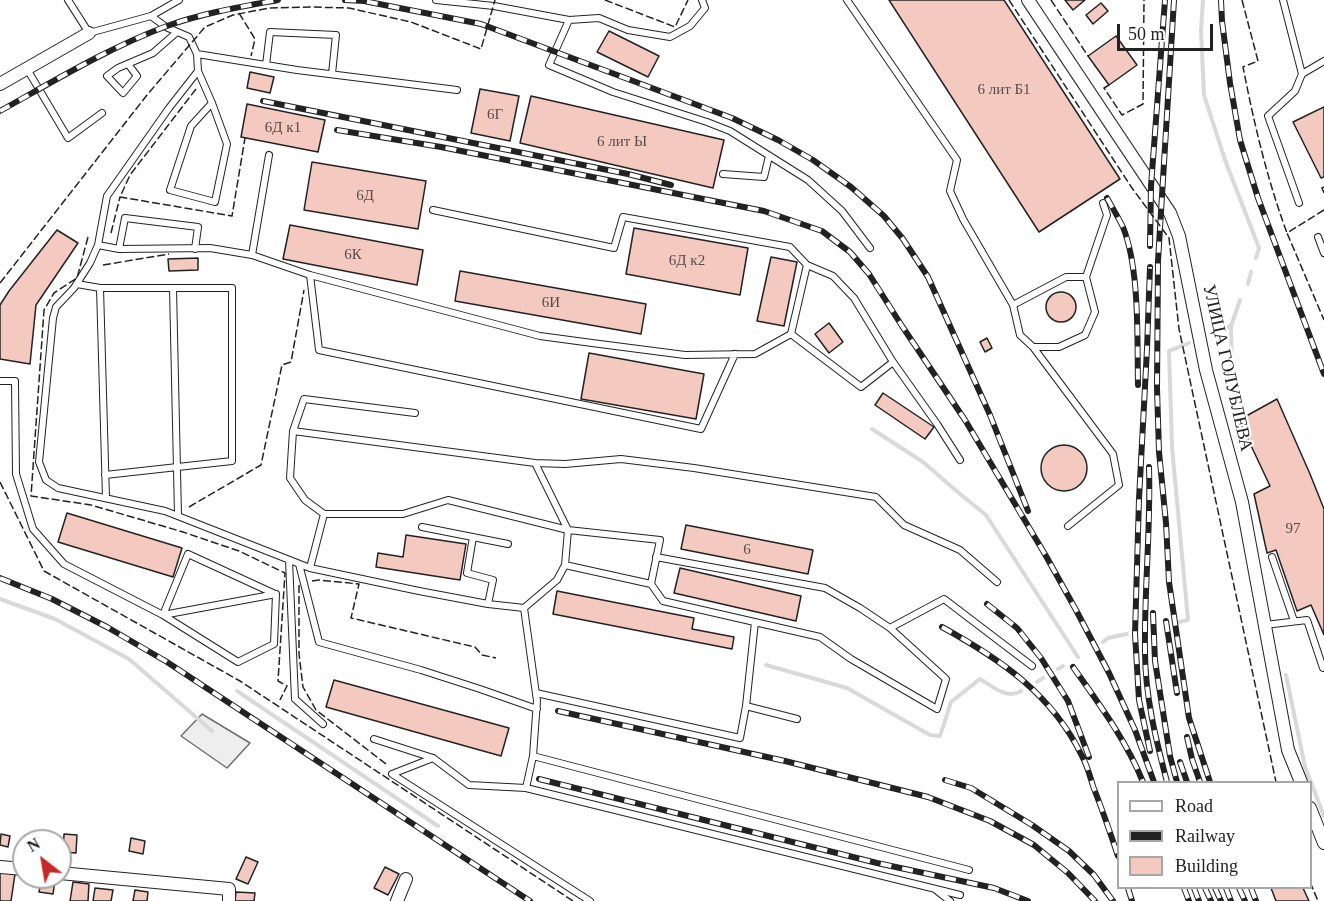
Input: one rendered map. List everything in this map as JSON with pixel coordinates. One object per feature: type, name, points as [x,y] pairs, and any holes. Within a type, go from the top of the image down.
[{"type":"street","name":"УЛИЦА ГОЛУБЛЕВА","points":[[1028,0],[1170,213],[1179,236],[1206,370],[1242,502],[1288,750],[1300,781]]},
{"type":"street","points":[[0,84],[89,33]]},
{"type":"street","points":[[1312,811],[1324,843]]},
{"type":"street","points":[[72,875],[229,895]]},
{"type":"street","points":[[397,901],[406,879]]},
{"type":"lane","points":[[68,0],[89,33],[151,16],[179,0]]},
{"type":"lane","points":[[436,0],[494,6],[569,20],[599,18],[628,30],[670,37],[690,26],[705,8],[702,0]]},
{"type":"lane","points":[[847,0],[957,160],[950,191],[963,219],[1013,305],[1020,335],[1034,347],[1113,454],[1119,485],[1068,526]]},
{"type":"lane","points":[[1283,0],[1302,74],[1295,91],[1268,116],[1299,202]]},
{"type":"lane","points":[[151,16],[166,27],[189,38],[197,54],[198,71],[212,103],[227,144],[215,202],[170,190],[191,126],[212,103]]},
{"type":"lane","points":[[569,20],[549,65],[613,92],[730,131],[808,180],[842,211],[870,248]]},
{"type":"lane","points":[[128,64],[137,76],[123,93],[107,76],[118,68],[153,53],[177,32]]},
{"type":"lane","points":[[266,65],[270,32],[336,35],[332,74]]},
{"type":"lane","points":[[197,54],[457,90]]},
{"type":"lane","points":[[1302,74],[1324,61]]},
{"type":"lane","points":[[27,69],[68,138],[102,113]]},
{"type":"lane","points":[[198,71],[107,196],[98,245],[90,264],[77,284],[56,307],[39,462],[46,480],[58,488],[178,515],[310,568],[488,604],[524,608],[557,580],[565,565],[568,530],[535,463]]},
{"type":"lane","points":[[252,255],[269,154]]},
{"type":"lane","points":[[723,174],[764,177],[769,156]]},
{"type":"lane","points":[[1034,347],[1059,347],[1085,336],[1095,312],[1086,277],[1107,215],[1103,203]]},
{"type":"lane","points":[[433,210],[614,248],[623,217],[790,247],[807,265],[833,276],[854,298],[893,362],[960,460]]},
{"type":"lane","points":[[119,249],[125,218],[198,227],[195,249]]},
{"type":"lane","points":[[1318,237],[1324,253]]},
{"type":"lane","points":[[98,245],[119,249],[210,248],[252,255],[309,275],[540,336],[685,355],[755,354],[791,334],[807,265]]},
{"type":"lane","points":[[309,275],[319,350],[701,429],[735,354]]},
{"type":"lane","points":[[1013,305],[1066,277],[1086,277]]},
{"type":"lane","points":[[77,284],[100,288],[232,288],[232,461],[105,475]]},
{"type":"lane","points":[[100,288],[106,498]]},
{"type":"lane","points":[[173,288],[178,515]]},
{"type":"lane","points":[[791,334],[861,387],[893,362]]},
{"type":"lane","points":[[0,381],[15,381],[16,474],[33,529],[64,564],[163,615],[238,662],[274,644],[276,594]]},
{"type":"lane","points":[[415,413],[304,399],[293,431],[290,478],[305,500],[324,514],[403,514],[448,500],[568,530],[660,540],[651,584]]},
{"type":"lane","points":[[293,431],[535,463],[566,464],[621,459],[694,468],[876,497],[904,525],[960,550],[997,582]]},
{"type":"lane","points":[[310,568],[324,514]]},
{"type":"lane","points":[[422,527],[508,544]]},
{"type":"lane","points":[[473,537],[467,573],[493,580],[488,604]]},
{"type":"lane","points":[[163,615],[188,554],[276,594]]},
{"type":"lane","points":[[1272,556],[1294,621]]},
{"type":"lane","points":[[565,565],[651,584],[663,602],[820,637],[851,659],[937,709],[946,679],[890,628],[825,588],[656,557]]},
{"type":"lane","points":[[289,560],[295,699],[323,724]]},
{"type":"lane","points":[[300,564],[319,642],[480,688],[537,709]]},
{"type":"lane","points":[[163,615],[276,594]]},
{"type":"lane","points":[[890,628],[945,599],[1032,666]]},
{"type":"lane","points":[[524,608],[537,709],[533,756],[526,788]]},
{"type":"lane","points":[[1265,625],[1307,620],[1323,668]]},
{"type":"lane","points":[[536,693],[740,738],[746,706],[755,622]]},
{"type":"lane","points":[[746,706],[797,719]]},
{"type":"lane","points":[[374,739],[433,758],[469,784],[526,788],[960,895]]},
{"type":"lane","points":[[533,756],[969,870]]},
{"type":"lane","points":[[433,758],[392,774],[590,901]]},
{"type":"lane","points":[[934,889],[950,901]]},
{"type":"shaded area","points":[[202,714],[250,743],[227,768],[181,736]]},
{"type":"building","points":[[889,0],[1004,0],[1120,179],[1039,232]]},
{"type":"building","points":[[1065,0],[1085,0],[1073,10]]},
{"type":"building","points":[[1101,3],[1108,11],[1093,24],[1086,15]]},
{"type":"building","points":[[609,31],[659,56],[648,77],[597,52]]},
{"type":"building","points":[[1116,36],[1137,65],[1109,85],[1088,56]]},
{"type":"building","points":[[250,72],[274,77],[270,93],[247,88]]},
{"type":"building","points":[[480,89],[519,96],[510,141],[471,133]]},
{"type":"building","points":[[531,96],[724,140],[713,188],[520,143]]},
{"type":"building","points":[[247,104],[325,120],[318,152],[241,137]]},
{"type":"building","points":[[1324,107],[1324,177],[1321,178],[1293,122]]},
{"type":"building","points":[[312,162],[426,181],[418,229],[304,210]]},
{"type":"building","points":[[290,225],[423,250],[417,285],[283,259]]},
{"type":"building","points":[[634,228],[748,248],[740,295],[626,274]]},
{"type":"building","points":[[57,230],[78,243],[36,305],[30,364],[0,359],[0,305]]},
{"type":"building","points":[[771,257],[797,262],[784,326],[757,321]]},
{"type":"building","points":[[198,258],[198,270],[169,271],[168,259]]},
{"type":"building","points":[[460,271],[646,304],[641,334],[455,301]]},
{"type":"building","points":[[1061,292],[1072,296],[1076,307],[1072,318],[1061,322],[1050,318],[1046,307],[1050,296]]},
{"type":"building","points":[[829,323],[843,342],[829,353],[815,334]]},
{"type":"building","points":[[987,338],[992,348],[985,352],[980,342]]},
{"type":"building","points":[[589,353],[704,374],[696,419],[581,399]]},
{"type":"building","points":[[883,393],[934,427],[925,439],[875,405]]},
{"type":"building","points":[[1277,399],[1324,509],[1324,635],[1311,605],[1297,611],[1276,550],[1267,553],[1254,494],[1270,486],[1239,420]]},
{"type":"building","points":[[1064,445],[1080,452],[1087,468],[1080,484],[1064,491],[1048,484],[1041,468],[1048,452]]},
{"type":"building","points":[[67,513],[182,548],[173,577],[58,542]]},
{"type":"building","points":[[686,525],[813,550],[808,574],[681,549]]},
{"type":"building","points":[[406,535],[466,544],[460,580],[376,567],[378,553],[403,557]]},
{"type":"building","points":[[680,568],[801,596],[796,621],[674,593]]},
{"type":"building","points":[[557,591],[694,618],[692,629],[734,637],[732,649],[553,614]]},
{"type":"building","points":[[334,680],[509,728],[501,756],[326,707]]},
{"type":"building","points":[[1,834],[10,836],[8,847],[0,845]]},
{"type":"building","points":[[72,835],[77,835],[76,853],[72,853]]},
{"type":"building","points":[[131,838],[145,841],[143,854],[129,851]]},
{"type":"building","points":[[246,857],[258,862],[248,884],[236,879]]},
{"type":"building","points":[[385,867],[399,874],[388,895],[374,888]]},
{"type":"building","points":[[0,872],[12,874],[11,901],[0,901]]},
{"type":"building","points":[[73,882],[89,884],[88,901],[70,901]]},
{"type":"building","points":[[95,888],[113,890],[111,901],[93,901]]},
{"type":"building","points":[[40,889],[54,889],[53,894],[39,892]]},
{"type":"building","points":[[1271,889],[1303,889],[1309,901],[1276,901]]},
{"type":"building","points":[[135,890],[148,892],[147,901],[133,901]]},
{"type":"building","points":[[236,892],[255,893],[254,901],[235,901]]},
{"type":"waterway","points":[[1203,0],[1201,31],[1204,95],[1225,160],[1259,248],[1256,258]]},
{"type":"waterway","points":[[1248,284],[1251,272]]},
{"type":"waterway","points":[[1232,376],[1231,326],[1240,300]]},
{"type":"waterway","points":[[1210,334],[1231,326]]},
{"type":"waterway","points":[[1175,623],[1188,620],[1172,447],[1169,351],[1189,343]]},
{"type":"waterway","points":[[872,429],[923,462],[986,515],[1078,657]]},
{"type":"waterway","points":[[0,599],[55,619],[129,659],[212,731]]},
{"type":"waterway","points":[[1103,642],[1108,638],[1127,634]]},
{"type":"waterway","points":[[766,665],[847,688],[930,735],[940,736],[951,702],[980,679],[1005,693],[1021,691]]},
{"type":"waterway","points":[[1058,669],[1063,666]]},
{"type":"waterway","points":[[1286,675],[1305,767],[1310,781]]},
{"type":"waterway","points":[[1037,682],[1043,678]]},
{"type":"waterway","points":[[237,691],[438,826]]},
{"type":"waterway","points":[[1312,785],[1324,816]]},
{"type":"railway","points":[[0,111],[124,44],[167,26],[194,17],[278,0]]},
{"type":"railway","points":[[345,0],[364,1],[481,24],[732,118],[813,160],[851,187],[884,216],[903,239],[928,277],[990,415],[1028,511]]},
{"type":"railway","points":[[1150,246],[1151,186],[1165,0]]},
{"type":"railway","points":[[1174,0],[1158,261],[1159,452],[1169,582],[1189,718],[1210,781]]},
{"type":"railway","points":[[1221,0],[1230,83],[1240,140],[1258,198],[1324,374]]},
{"type":"railway","points":[[263,101],[628,174],[671,185]]},
{"type":"railway","points":[[337,130],[441,147],[764,211],[822,231],[850,252],[869,274],[965,420],[1046,556],[1109,673],[1135,730],[1154,781]]},
{"type":"railway","points":[[1107,198],[1123,227],[1132,263],[1135,283],[1138,385]]},
{"type":"railway","points":[[1150,267],[1135,634],[1139,700],[1150,751]]},
{"type":"railway","points":[[1149,467],[1145,668],[1152,718],[1167,781]]},
{"type":"railway","points":[[0,578],[52,599],[107,627],[167,662],[530,901]]},
{"type":"railway","points":[[987,604],[1017,628],[1041,658],[1068,701],[1089,757]]},
{"type":"railway","points":[[1153,613],[1155,661],[1170,756],[1177,781]]},
{"type":"railway","points":[[1166,621],[1177,693]]},
{"type":"railway","points":[[942,627],[1004,666],[1040,696],[1056,714],[1070,734],[1085,763],[1117,853]]},
{"type":"railway","points":[[1073,667],[1120,737],[1143,781]]},
{"type":"railway","points":[[558,711],[785,761],[928,797],[990,821],[1034,845],[1068,873],[1095,901]]},
{"type":"railway","points":[[1187,737],[1200,781]]},
{"type":"railway","points":[[1180,762],[1187,781]]},
{"type":"railway","points":[[539,779],[877,863],[994,888],[1028,901]]},
{"type":"railway","points":[[945,780],[971,788],[1032,825],[1069,851],[1094,875],[1113,901]]},
{"type":"railway","points":[[1128,889],[1132,901]]},
{"type":"railway","points":[[1184,889],[1189,901]]},
{"type":"railway","points":[[1194,889],[1199,901]]},
{"type":"railway","points":[[1205,889],[1211,901]]},
{"type":"railway","points":[[1215,889],[1221,901]]},
{"type":"railway","points":[[1226,889],[1231,901]]},
{"type":"railway","points":[[1239,889],[1245,901]]},
{"type":"railway","points":[[1251,889],[1256,901]]},
{"type":"fence","points":[[0,283],[147,95],[205,27],[233,15],[269,8],[349,8],[411,22],[481,49],[495,0]]},
{"type":"fence","points":[[605,0],[675,27],[688,0]]},
{"type":"fence","points":[[1009,0],[1132,188],[1169,238],[1179,329],[1276,781]]},
{"type":"fence","points":[[1051,0],[1088,56]]},
{"type":"fence","points":[[1109,85],[1104,88],[1122,115],[1143,104],[1144,0]]},
{"type":"fence","points":[[1242,0],[1258,61],[1243,67],[1262,151],[1287,233]]},
{"type":"fence","points":[[239,13],[255,39],[251,56]]},
{"type":"fence","points":[[196,89],[130,175],[120,197],[232,216],[245,138]]},
{"type":"fence","points":[[1324,187],[1322,188],[1324,193]]},
{"type":"fence","points":[[111,233],[120,197]]},
{"type":"fence","points":[[1324,210],[1287,233],[1324,320]]},
{"type":"fence","points":[[88,237],[77,278],[54,293],[44,310],[31,496],[91,505],[183,532],[239,551],[285,573],[278,681],[287,686],[280,700]]},
{"type":"fence","points":[[103,265],[169,254]]},
{"type":"fence","points":[[189,507],[261,465],[282,365],[291,362],[304,290]]},
{"type":"fence","points":[[0,482],[44,571],[240,681],[573,901]]},
{"type":"fence","points":[[312,581],[359,584],[351,618],[475,647],[482,655],[496,658]]},
{"type":"fence","points":[[299,585],[299,654],[303,687],[316,710],[386,764]]},
{"type":"fence","points":[[1312,887],[1318,901]]}]
